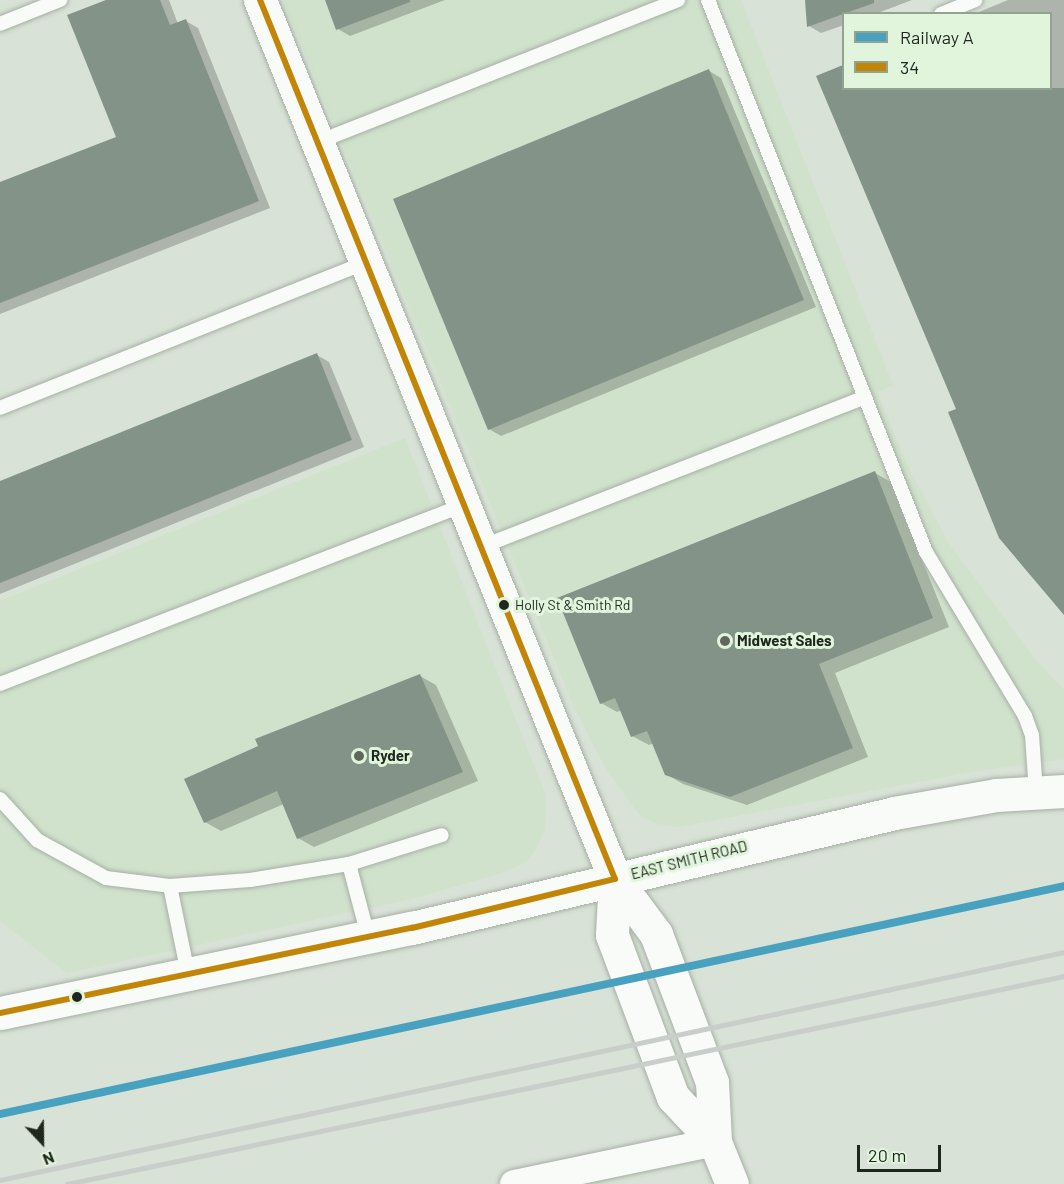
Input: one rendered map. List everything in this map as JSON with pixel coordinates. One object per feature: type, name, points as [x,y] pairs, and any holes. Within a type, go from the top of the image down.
[{"type":"street","points":[[260,0],[615,879],[612,935],[674,1097],[715,1142],[732,1184]]},
{"type":"street","name":"EAST SMITH ROAD","points":[[0,1013],[368,936],[883,815],[971,798],[1050,791]]},
{"type":"street","points":[[514,1184],[715,1142]]},
{"type":"lane","points":[[0,24],[60,0]]},
{"type":"lane","points":[[318,142],[678,0]]},
{"type":"lane","points":[[708,0],[926,552],[1025,716],[1050,791]]},
{"type":"lane","points":[[945,12],[975,0]]},
{"type":"lane","points":[[0,408],[366,262]]},
{"type":"lane","points":[[482,547],[865,397]]},
{"type":"lane","points":[[0,684],[464,505]]},
{"type":"lane","points":[[0,799],[38,840],[106,878],[170,886],[250,879],[349,864],[442,835]]},
{"type":"lane","points":[[349,864],[368,936]]},
{"type":"lane","points":[[170,886],[188,974]]},
{"type":"shaded area","points":[[283,0],[741,0],[893,385],[877,392],[906,462],[948,542],[1036,660],[1064,690],[1064,759],[971,772],[679,827],[658,824],[640,816],[606,769],[574,707]]},
{"type":"shaded area","points":[[405,438],[546,796],[545,830],[535,851],[526,862],[504,872],[416,898],[67,973],[0,921],[0,601]]},
{"type":"building","points":[[106,0],[160,0],[170,25],[186,19],[259,201],[0,303],[0,182],[116,137],[67,15]]},
{"type":"building","points":[[325,0],[410,0],[410,2],[336,30]]},
{"type":"building","points":[[805,0],[874,0],[874,3],[849,12],[842,12],[842,14],[807,27]]},
{"type":"building","points":[[842,65],[842,90],[1052,90],[1052,88],[1064,88],[1064,615],[999,538],[948,412],[956,409],[816,76]]},
{"type":"building","points":[[709,69],[804,300],[488,430],[393,199]]},
{"type":"building","points":[[317,353],[352,440],[0,583],[0,481]]},
{"type":"building","name":"Midwest Sales","points":[[875,471],[933,618],[819,664],[853,748],[730,797],[665,775],[647,731],[631,737],[615,698],[600,704],[557,598]]},
{"type":"building","name":"Ryder","points":[[420,674],[463,772],[297,839],[277,791],[204,823],[184,779],[258,746],[255,739]]},
{"type":"railway","points":[[0,1180],[1064,952]]},
{"type":"railway","points":[[67,1184],[1064,976]]},
{"type":"rail line","name":"A","points":[[0,1114],[1064,886]]},
{"type":"transit line","name":"34","points":[[0,1013],[412,928],[615,879],[260,0]]},
{"type":"place","name":"Holly St & Smith Rd","points":[[504,605]]},
{"type":"place","name":"Midwest Sales","points":[[725,641]]},
{"type":"place","name":"Ryder","points":[[359,756]]}]
